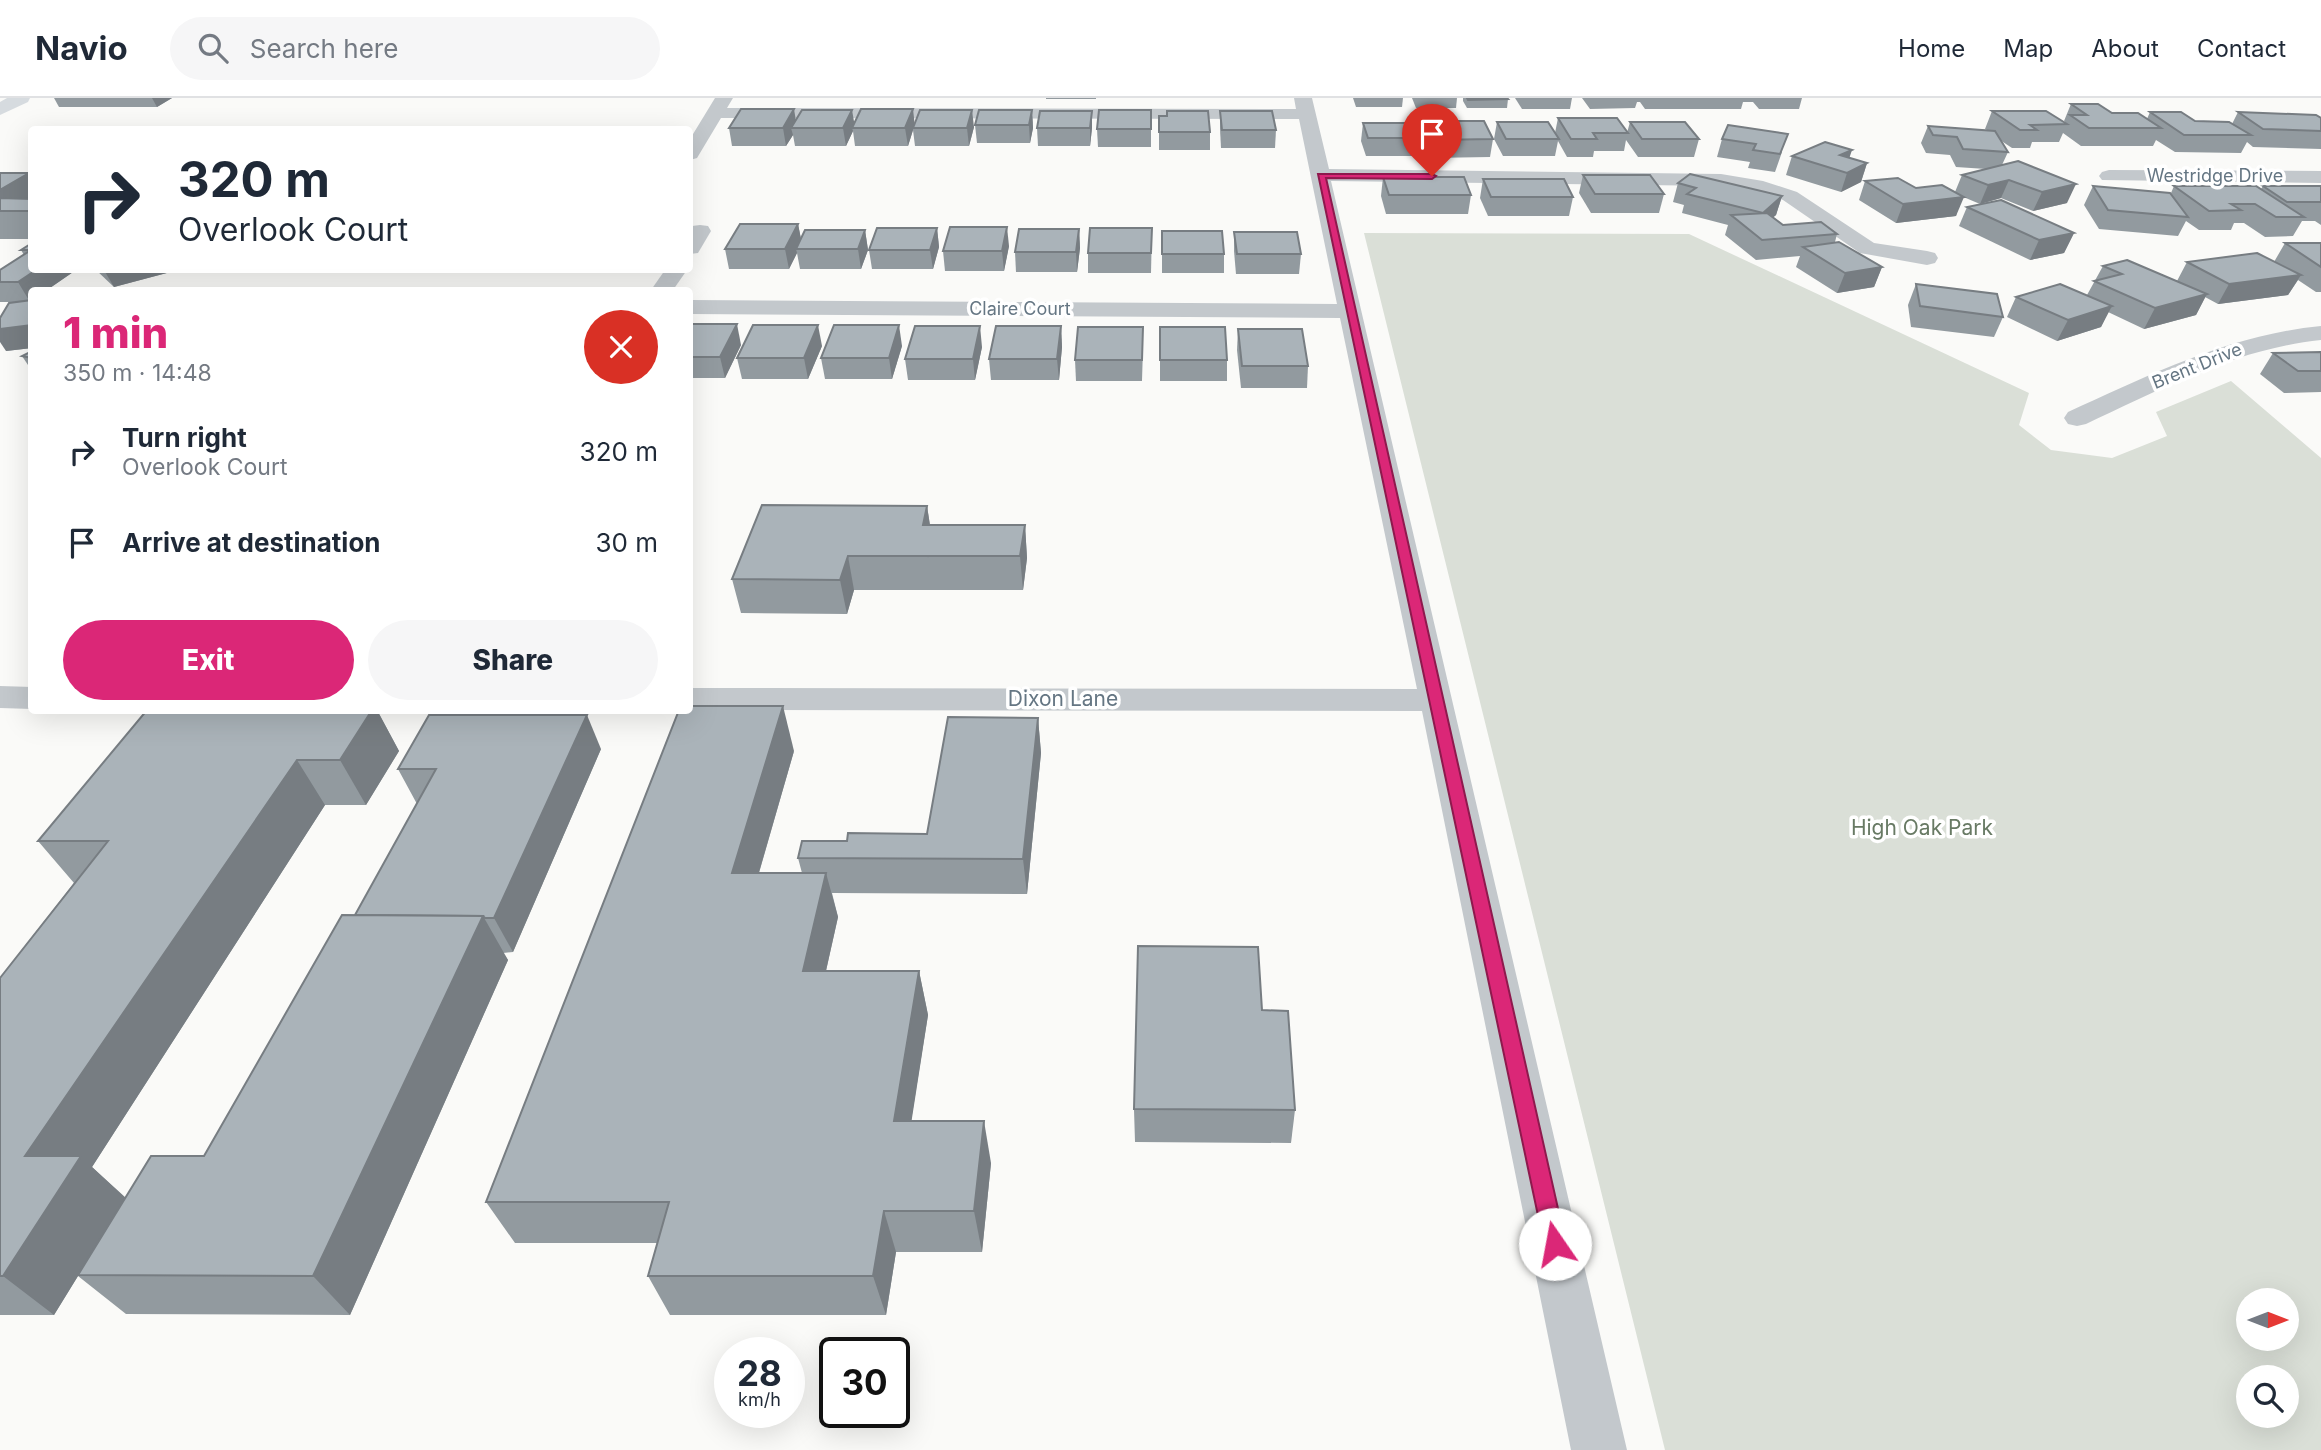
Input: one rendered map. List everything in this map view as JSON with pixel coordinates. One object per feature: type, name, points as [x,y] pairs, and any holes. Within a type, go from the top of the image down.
[{"type":"main road","points":[[0,109],[21,98]]},
{"type":"street","points":[[693,149],[719,105],[1305,106],[1599,1450]]},
{"type":"street","points":[[1321,176],[1721,180],[1763,187],[1790,196],[1868,248],[1927,258]]},
{"type":"street","name":"Westridge Drive","points":[[2109,176],[2321,177]]},
{"type":"street","name":"Claire Court","points":[[693,307],[1351,312]]},
{"type":"street","name":"Brent Drive","points":[[2077,418],[2195,365],[2260,340],[2321,333]]},
{"type":"street","points":[[0,697],[28,698]]},
{"type":"street","name":"Dixon Lane","points":[[693,699],[1437,700]]},
{"type":"green space","name":"High Oak Park","points":[[1364,233],[1689,234],[2029,393],[2019,425],[2051,450],[2112,458],[2167,436],[2156,412],[2231,381],[2321,458],[2321,1450],[1665,1450]]},
{"type":"building","points":[[1467,98],[1507,98],[1508,99],[1468,100]]},
{"type":"building","points":[[2071,104],[2098,104],[2112,113],[2138,113],[2161,128],[2089,128],[2070,115],[2087,115]]},
{"type":"building","points":[[741,109],[794,109],[783,128],[729,128]]},
{"type":"building","points":[[861,109],[913,109],[905,128],[852,128]]},
{"type":"building","points":[[802,110],[852,110],[843,128],[791,128]]},
{"type":"building","points":[[920,110],[972,110],[967,128],[913,128]]},
{"type":"building","points":[[979,110],[1032,110],[1029,125],[975,125]]},
{"type":"building","points":[[1099,110],[1151,110],[1151,129],[1097,129]]},
{"type":"building","points":[[1040,111],[1092,111],[1090,128],[1037,128]]},
{"type":"building","points":[[1167,111],[1208,111],[1210,132],[1159,132],[1159,116],[1167,116]]},
{"type":"building","points":[[1220,111],[1272,111],[1276,130],[1222,130]]},
{"type":"building","points":[[1992,111],[2046,111],[2067,124],[2030,125],[2037,130],[2020,130]]},
{"type":"building","points":[[2150,112],[2181,112],[2195,121],[2229,122],[2251,135],[2184,135]]},
{"type":"building","points":[[2238,112],[2316,115],[2321,118],[2321,131],[2263,129]]},
{"type":"building","points":[[1558,118],[1617,118],[1628,133],[1593,133],[1597,139],[1571,139]]},
{"type":"building","points":[[1424,121],[1484,121],[1493,139],[1432,140]]},
{"type":"building","points":[[1497,122],[1548,122],[1559,139],[1506,139]]},
{"type":"building","points":[[1630,122],[1685,122],[1699,139],[1642,139]]},
{"type":"building","points":[[1363,123],[1408,123],[1414,138],[1368,138]]},
{"type":"building","points":[[1728,125],[1788,134],[1780,154],[1753,150],[1756,144],[1722,139]]},
{"type":"building","points":[[1928,126],[1995,131],[2008,152],[1963,149],[1957,137],[1933,135]]},
{"type":"building","points":[[1825,142],[1852,150],[1840,155],[1867,163],[1847,173],[1792,156]]},
{"type":"building","points":[[2018,161],[2076,184],[2042,192],[2009,180],[1988,185],[1962,175]]},
{"type":"building","points":[[0,173],[28,173],[28,174],[0,190]]},
{"type":"building","points":[[1690,174],[1782,196],[1763,213],[1687,194],[1696,188],[1678,183]]},
{"type":"building","points":[[1583,175],[1650,175],[1664,194],[1595,194]]},
{"type":"building","points":[[1383,177],[1464,177],[1471,195],[1389,195]]},
{"type":"building","points":[[1898,178],[1916,188],[1942,185],[1964,197],[1903,204],[1865,181]]},
{"type":"building","points":[[1483,179],[1564,179],[1573,197],[1491,197]]},
{"type":"building","points":[[2093,186],[2170,193],[2188,217],[2108,210]]},
{"type":"building","points":[[2174,186],[2256,186],[2304,217],[2276,217],[2255,204],[2231,204],[2241,210],[2209,211]]},
{"type":"building","points":[[2263,186],[2321,186],[2321,202],[2287,202]]},
{"type":"building","points":[[0,198],[28,199],[28,211],[0,211]]},
{"type":"building","points":[[2001,200],[2074,233],[2039,240],[1967,207]]},
{"type":"building","points":[[1767,213],[1783,225],[1821,222],[1837,234],[1762,240],[1731,215]]},
{"type":"building","points":[[740,224],[798,224],[785,249],[725,249]]},
{"type":"building","points":[[950,227],[1007,227],[1002,251],[943,251]]},
{"type":"building","points":[[877,228],[937,228],[930,250],[869,250]]},
{"type":"building","points":[[1090,228],[1152,228],[1151,253],[1088,253]]},
{"type":"building","points":[[1019,229],[1079,229],[1076,252],[1015,252]]},
{"type":"building","points":[[805,230],[865,230],[858,249],[796,249]]},
{"type":"building","points":[[1162,231],[1222,231],[1224,254],[1162,254]]},
{"type":"building","points":[[1234,232],[1297,232],[1301,254],[1237,254]]},
{"type":"building","points":[[1839,242],[1882,267],[1845,273],[1803,247]]},
{"type":"building","points":[[2285,243],[2321,243],[2321,267]]},
{"type":"building","points":[[28,252],[28,273],[32,273],[18,282],[0,282],[0,270]]},
{"type":"building","points":[[2257,253],[2301,275],[2229,284],[2187,262]]},
{"type":"building","points":[[2127,260],[2207,294],[2155,308],[2094,281],[2122,274],[2103,266]]},
{"type":"building","points":[[1916,284],[1997,294],[2003,317],[1920,306]]},
{"type":"building","points":[[2060,284],[2112,306],[2068,320],[2016,297]]},
{"type":"building","points":[[28,301],[28,326],[0,329],[0,318],[9,303]]},
{"type":"building","points":[[693,324],[737,324],[720,357],[693,357]]},
{"type":"building","points":[[753,325],[818,325],[804,358],[737,358]]},
{"type":"building","points":[[834,325],[899,325],[889,358],[821,358]]},
{"type":"building","points":[[915,326],[980,326],[973,359],[905,359]]},
{"type":"building","points":[[996,326],[1061,326],[1057,359],[989,359]]},
{"type":"building","points":[[1078,327],[1143,327],[1142,360],[1075,360]]},
{"type":"building","points":[[1160,327],[1225,327],[1227,360],[1160,360]]},
{"type":"building","points":[[1238,329],[1302,329],[1308,366],[1242,366]]},
{"type":"building","points":[[2321,352],[2321,371],[2298,371],[2273,353]]},
{"type":"building","points":[[762,505],[927,506],[923,525],[1025,525],[1020,556],[848,556],[840,580],[732,579]]},
{"type":"building","points":[[693,706],[783,706],[732,873],[826,873],[803,971],[919,971],[894,1121],[984,1121],[974,1211],[884,1211],[873,1276],[648,1276],[669,1202],[486,1202],[677,714],[693,714]]},
{"type":"building","points":[[144,714],[369,714],[340,760],[297,760],[25,1156],[81,1156],[3,1276],[0,1276],[0,978],[108,841],[38,841]]},
{"type":"building","points":[[429,715],[587,715],[494,918],[355,915],[436,769],[398,769]]},
{"type":"building","points":[[948,717],[1038,718],[1023,859],[798,858],[802,841],[847,841],[848,833],[927,834]]},
{"type":"building","points":[[342,915],[483,916],[313,1276],[78,1275],[151,1156],[204,1156]]},
{"type":"building","points":[[1138,946],[1258,947],[1262,1010],[1288,1011],[1295,1110],[1134,1109]]},
{"type":"route","points":[[1432,176],[1321,176],[1555,1244]]}]
